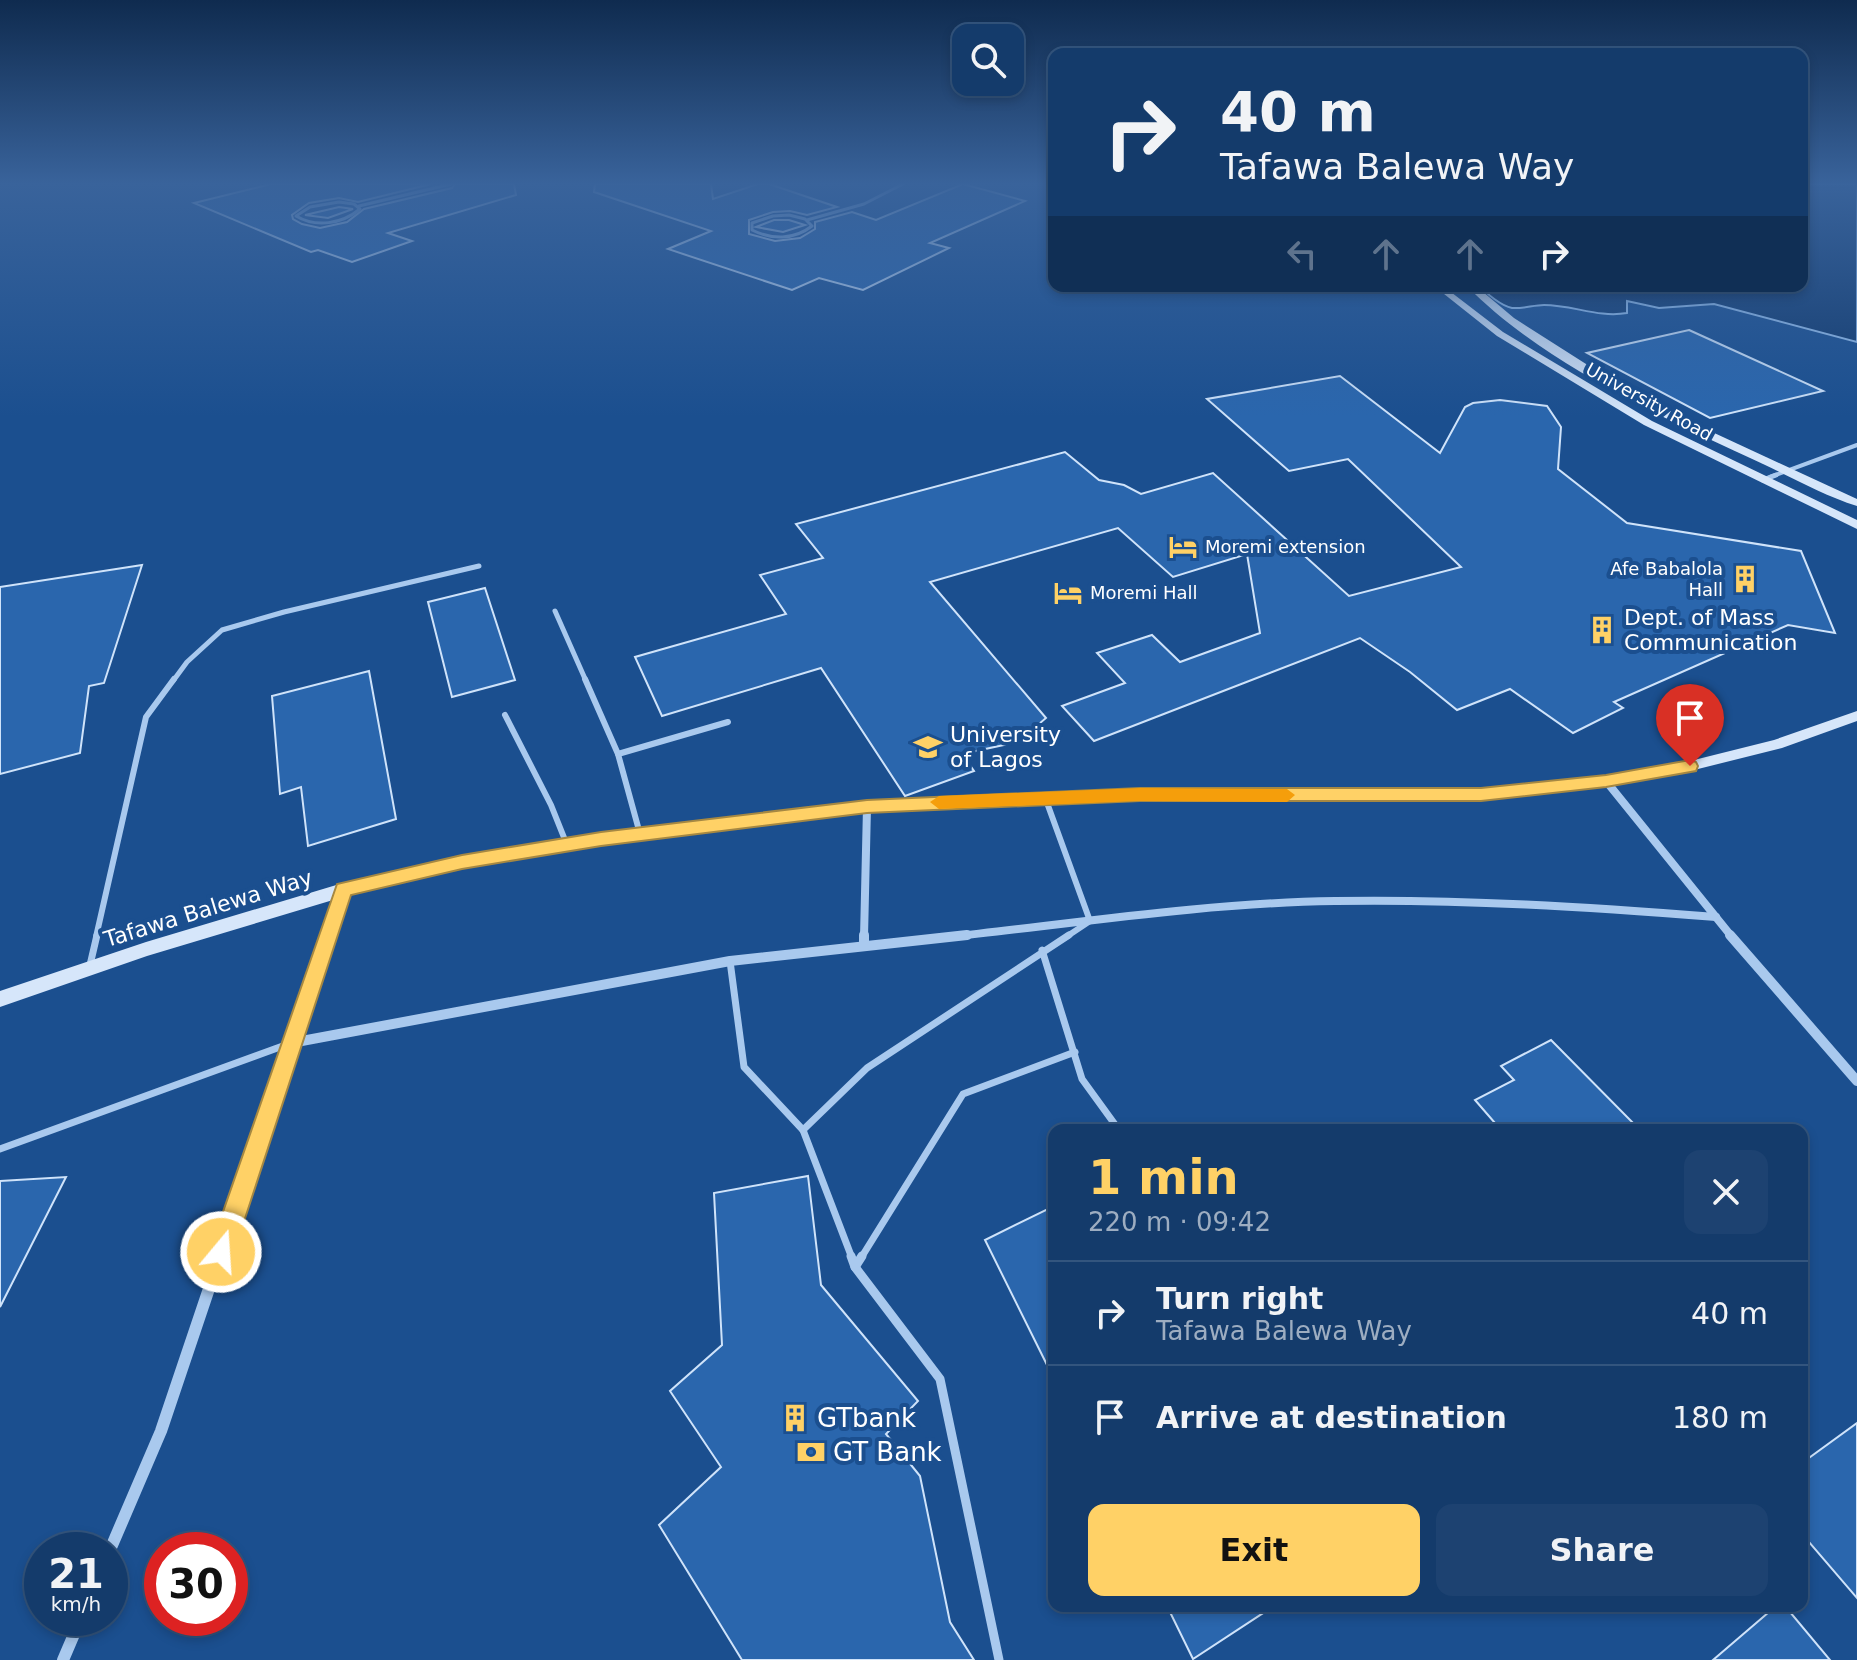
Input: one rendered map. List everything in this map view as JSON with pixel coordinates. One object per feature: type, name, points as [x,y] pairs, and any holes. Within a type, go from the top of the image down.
[{"type":"street","name":"University Road","points":[[1446,292],[1500,334],[1648,423],[1857,525]]},
{"type":"street","name":"University Road","points":[[1477,292],[1490,304],[1582,365],[1647,401],[1857,503]]},
{"type":"street","name":"Tafawa Balewa Way","points":[[0,999],[343,890],[462,862],[567,845],[867,807],[1140,795],[1481,795],[1606,781],[1690,766],[1857,716]]},
{"type":"street","points":[[1606,781],[1716,917],[1857,1081]]},
{"type":"street","points":[[864,944],[867,807]]},
{"type":"street","points":[[118,1532],[161,1431],[343,890]]},
{"type":"street","points":[[291,1043],[730,961],[1090,921],[1334,901],[1584,907],[1716,917]]},
{"type":"street","points":[[63,1660],[73,1636]]},
{"type":"lane","points":[[1763,480],[1857,445]]},
{"type":"lane","points":[[89,969],[146,717],[187,662],[222,630],[284,612],[479,566]]},
{"type":"lane","points":[[555,611],[618,754],[640,834]]},
{"type":"lane","points":[[505,715],[551,805],[567,845]]},
{"type":"lane","points":[[618,754],[728,722]]},
{"type":"lane","points":[[803,1130],[867,1068],[1090,921],[1045,798]]},
{"type":"lane","points":[[1042,950],[1082,1079],[1115,1124]]},
{"type":"lane","points":[[730,961],[744,1067],[803,1130],[855,1267],[940,1379],[999,1660]]},
{"type":"lane","points":[[0,1149],[291,1043]]},
{"type":"lane","points":[[855,1267],[963,1094],[1075,1052]]},
{"type":"water","points":[[1808,261],[1857,261],[1857,342],[1714,304],[1659,308],[1627,301],[1627,313],[1616,314],[1540,305],[1512,308],[1487,293],[1808,292]]},
{"type":"building","points":[[706,261],[921,261],[863,290],[819,278],[792,290]]},
{"type":"building","points":[[1689,330],[1823,391],[1710,418],[1587,353]]},
{"type":"building","points":[[1340,376],[1440,453],[1465,407],[1473,403],[1500,400],[1547,406],[1561,427],[1558,469],[1627,523],[1801,551],[1835,633],[1788,625],[1614,702],[1623,708],[1573,733],[1510,689],[1457,710],[1410,672],[1360,638],[1094,741],[1062,706],[1125,683],[1097,653],[1152,635],[1180,662],[1260,633],[1247,554],[1173,577],[1118,528],[930,582],[1046,718],[1018,742],[962,754],[974,771],[905,796],[821,668],[662,716],[635,657],[786,614],[760,575],[823,558],[796,524],[1065,452],[1099,480],[1124,485],[1141,494],[1213,473],[1349,596],[1461,567],[1348,459],[1289,471],[1207,399]]},
{"type":"building","points":[[142,565],[104,683],[89,686],[80,753],[0,774],[0,587]]},
{"type":"building","points":[[485,588],[515,680],[452,697],[428,602]]},
{"type":"building","points":[[369,671],[396,819],[308,846],[301,787],[280,794],[272,696]]},
{"type":"building","points":[[1551,1040],[1634,1124],[1496,1124],[1475,1100],[1514,1080],[1501,1066]]},
{"type":"building","name":"GTbank","points":[[808,1176],[821,1285],[918,1401],[886,1434],[920,1476],[950,1622],[974,1660],[742,1660],[659,1525],[721,1467],[670,1391],[722,1345],[714,1193]]},
{"type":"building","points":[[66,1177],[0,1307],[0,1181]]},
{"type":"building","points":[[1048,1209],[1048,1367],[985,1240]]},
{"type":"building","points":[[1857,1423],[1857,1598],[1808,1541],[1808,1459]]},
{"type":"building","points":[[1170,1612],[1265,1612],[1193,1659]]},
{"type":"building","points":[[1769,1612],[1790,1612],[1830,1660],[1713,1660]]},
{"type":"slow traffic","points":[[939,802],[1140,795],[1287,795]]},
{"type":"place","name":"Moremi extension","points":[[1183,547]]},
{"type":"place","name":"Afe Babalola Hall","points":[[1745,579]]},
{"type":"place","name":"Moremi Hall","points":[[1068,593]]},
{"type":"place","name":"Dept. of Mass Communication","points":[[1602,630]]},
{"type":"place","name":"University of Lagos","points":[[928,747]]},
{"type":"place","name":"GTbank","points":[[795,1418]]},
{"type":"place","name":"GT Bank","points":[[811,1452]]},
{"type":"route","points":[[221,1252],[343,890],[462,862],[601,839],[867,807],[1140,795],[1481,795],[1606,781],[1690,766]]}]
